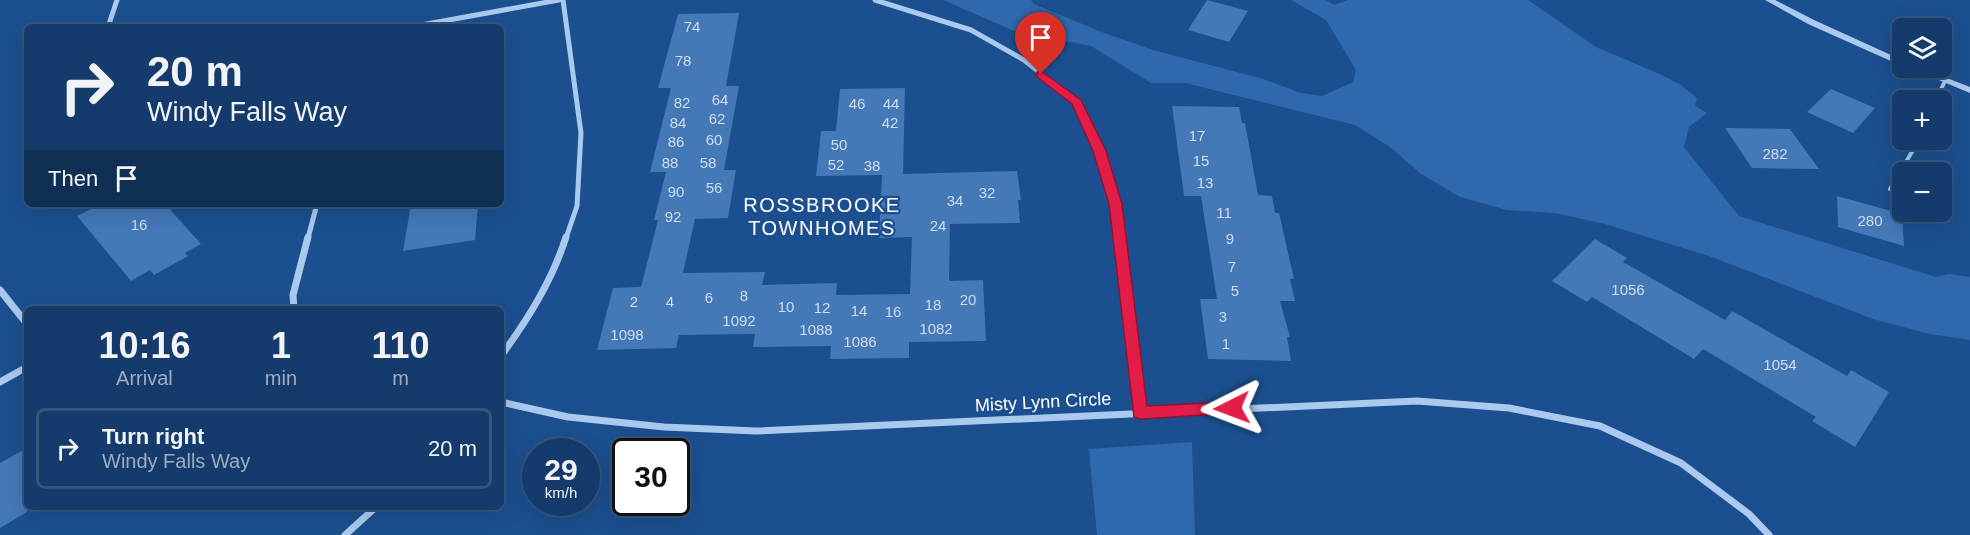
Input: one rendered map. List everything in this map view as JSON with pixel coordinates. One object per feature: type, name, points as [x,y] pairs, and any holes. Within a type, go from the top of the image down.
[{"type":"street","points":[[109,24],[117,0]]},
{"type":"street","points":[[427,24],[561,0],[581,133],[576,206],[559,259],[530,316],[504,352]]},
{"type":"street","points":[[875,0],[971,30],[1024,60],[1077,102],[1100,151],[1115,204],[1140,412]]},
{"type":"street","points":[[1769,0],[1811,22],[1892,58]]},
{"type":"street","points":[[1938,78],[1970,90]]},
{"type":"street","points":[[294,306],[293,295],[316,207]]},
{"type":"street","points":[[0,290],[24,320]]},
{"type":"street","points":[[0,382],[24,369]]},
{"type":"street","name":"Misty Lynn Circle","points":[[504,403],[568,417],[664,427],[756,431],[1417,401],[1509,408],[1600,426],[1681,463],[1749,514],[1769,535]]},
{"type":"street","points":[[345,535],[373,510]]},
{"type":"lane","points":[[1941,90],[1945,81]]},
{"type":"lane","points":[[1890,189],[1913,150]]},
{"type":"shaded area","points":[[943,0],[1031,0],[1034,4],[1099,31],[1153,50],[1263,79],[1301,93],[1322,96],[1353,82],[1356,70],[1326,20],[1291,0],[1325,0],[1334,5],[1348,0],[1528,0],[1596,47],[1662,75],[1681,85],[1697,98],[1695,106],[1707,113],[1689,127],[1684,147],[1739,216],[1936,277],[1949,274],[1970,277],[1970,340],[1930,334],[1873,319],[1709,256],[1605,224],[1555,213],[1507,210],[1460,197],[1421,174],[1390,147],[1355,125],[1185,83],[1151,83],[1091,46],[1014,31]]},
{"type":"shaded area","points":[[1192,442],[1195,535],[1097,535],[1089,449]]},
{"type":"building","points":[[1207,0],[1248,11],[1229,42],[1188,30]]},
{"type":"building","points":[[739,13],[726,86],[739,86],[724,170],[736,170],[728,218],[695,219],[683,273],[765,272],[762,285],[837,283],[836,295],[910,294],[912,237],[879,238],[882,175],[816,176],[821,131],[836,131],[840,89],[905,88],[903,174],[1017,171],[1021,200],[1018,200],[1020,223],[950,224],[949,281],[983,280],[986,341],[909,342],[909,358],[830,359],[831,346],[753,347],[755,334],[679,335],[676,348],[597,350],[613,288],[641,287],[658,220],[654,220],[666,172],[650,172],[671,88],[658,88],[678,14]]},
{"type":"building","points":[[1831,89],[1875,108],[1853,133],[1807,112]]},
{"type":"building","points":[[1172,106],[1239,107],[1242,123],[1245,123],[1258,195],[1272,196],[1275,213],[1279,213],[1294,279],[1290,279],[1295,301],[1280,301],[1290,337],[1287,337],[1291,361],[1208,359],[1200,299],[1217,299],[1201,196],[1184,196]]},
{"type":"building","points":[[1725,128],[1790,129],[1819,169],[1752,168]]},
{"type":"building","points":[[1837,196],[1892,211],[1892,222],[1902,222],[1904,246],[1838,227]]},
{"type":"building","points":[[95,207],[168,207],[201,244],[185,253],[188,256],[154,275],[150,270],[131,281],[77,216]]},
{"type":"building","points":[[410,207],[478,207],[475,240],[403,251]]},
{"type":"building","points":[[1595,239],[1627,258],[1623,262],[1725,320],[1732,311],[1847,376],[1851,370],[1889,392],[1855,447],[1812,421],[1816,417],[1703,349],[1694,359],[1592,297],[1587,302],[1552,281]]},
{"type":"building","points":[[24,450],[24,510],[27,512],[0,528],[0,463]]},
{"type":"district","name":"ROSSBROOKE TOWNHOMES","points":[[822,216]]},
{"type":"route","points":[[1041,74],[1077,102],[1100,151],[1115,204],[1140,412],[1232,408]]}]
